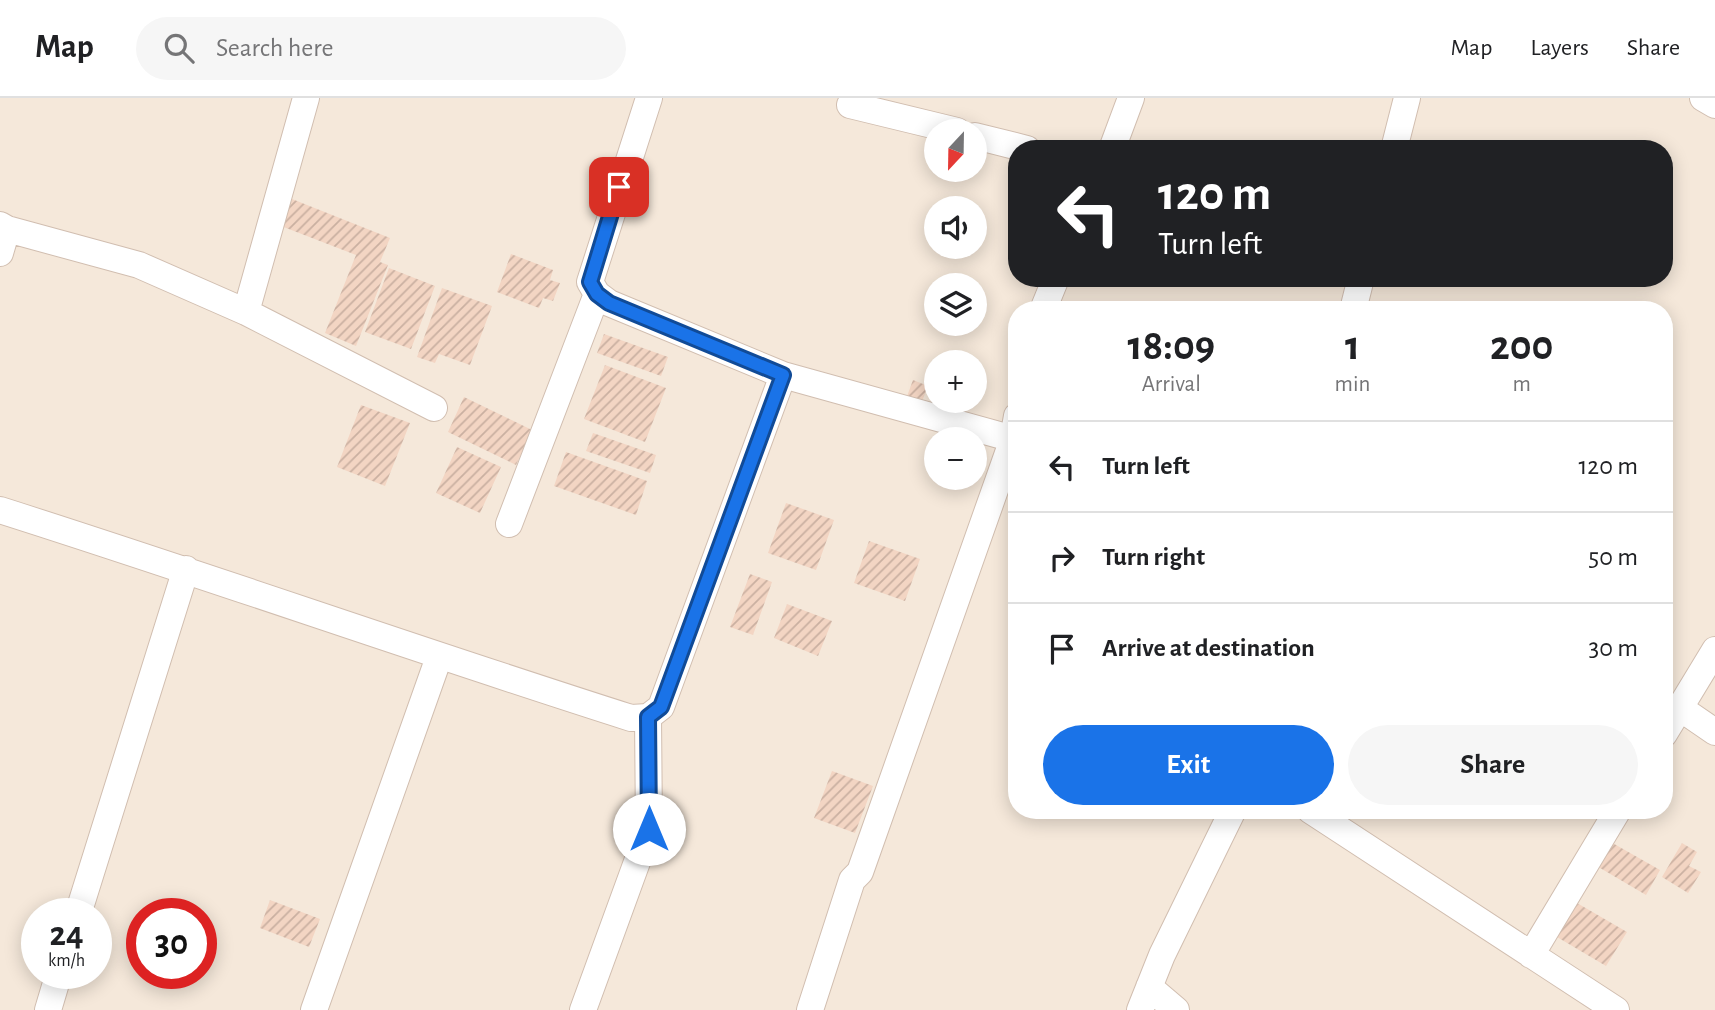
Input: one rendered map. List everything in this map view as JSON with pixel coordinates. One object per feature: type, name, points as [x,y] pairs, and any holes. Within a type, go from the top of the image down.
[{"type":"street","points":[[246,312],[306,98]]},
{"type":"street","points":[[649,98],[590,282],[597,294],[609,303],[783,375],[1008,430]]},
{"type":"street","points":[[1115,140],[1131,98]]},
{"type":"street","points":[[1396,140],[1407,98]]},
{"type":"street","points":[[1703,98],[1715,105]]},
{"type":"street","points":[[850,105],[924,123]]},
{"type":"street","points":[[987,139],[1008,144]]},
{"type":"street","points":[[2,235],[139,265],[246,312],[434,408]]},
{"type":"street","points":[[509,524],[597,294]]},
{"type":"street","points":[[0,510],[186,569],[439,657],[631,718],[648,717],[661,707],[783,375]]},
{"type":"street","points":[[810,1010],[852,880],[860,872],[1008,452]]},
{"type":"street","points":[[83,898],[186,569]]},
{"type":"street","points":[[1673,719],[1715,650]]},
{"type":"street","points":[[314,1010],[439,657]]},
{"type":"street","points":[[1680,708],[1715,732]]},
{"type":"street","points":[[583,1010],[649,829],[648,717]]},
{"type":"street","points":[[1176,1010],[1145,998],[1162,955],[1229,819]]},
{"type":"street","points":[[1324,819],[1616,1010]]},
{"type":"street","points":[[1531,956],[1613,819]]},
{"type":"street","points":[[48,1010],[54,989]]},
{"type":"shaded area","points":[[0,98],[1715,98],[1715,1010],[0,1010]]},
{"type":"building","points":[[292,199],[390,238],[380,262],[388,265],[356,346],[325,333],[356,255],[281,226]]},
{"type":"building","points":[[511,254],[553,270],[550,280],[560,283],[553,301],[543,298],[539,308],[497,292]]},
{"type":"building","points":[[389,268],[435,286],[411,349],[365,332]]},
{"type":"building","points":[[442,288],[492,306],[470,365],[439,354],[435,363],[417,357]]},
{"type":"building","points":[[604,334],[668,357],[661,376],[597,353]]},
{"type":"building","points":[[605,365],[666,388],[645,442],[584,419]]},
{"type":"building","points":[[913,380],[924,384],[921,404],[906,399]]},
{"type":"building","points":[[464,397],[532,430],[516,465],[448,432]]},
{"type":"building","points":[[361,405],[410,423],[385,486],[337,467]]},
{"type":"building","points":[[593,433],[656,455],[650,473],[586,451]]},
{"type":"building","points":[[457,447],[501,467],[480,513],[436,493]]},
{"type":"building","points":[[566,452],[647,481],[636,515],[554,486]]},
{"type":"building","points":[[786,503],[834,520],[816,570],[768,553]]},
{"type":"building","points":[[869,541],[920,559],[905,601],[854,583]]},
{"type":"building","points":[[750,574],[772,582],[753,635],[730,627]]},
{"type":"building","points":[[787,604],[832,621],[818,656],[774,638]]},
{"type":"building","points":[[832,771],[873,786],[855,833],[814,818]]},
{"type":"building","points":[[1609,841],[1660,870],[1646,895],[1595,865]]},
{"type":"building","points":[[1682,843],[1697,852],[1689,866],[1701,872],[1688,893],[1662,877]]},
{"type":"building","points":[[270,900],[320,919],[309,947],[260,928]]},
{"type":"building","points":[[1577,903],[1627,932],[1606,966],[1557,937]]},
{"type":"route","points":[[619,187],[590,282],[597,294],[609,303],[783,375],[661,707],[648,717],[649,829]]}]
